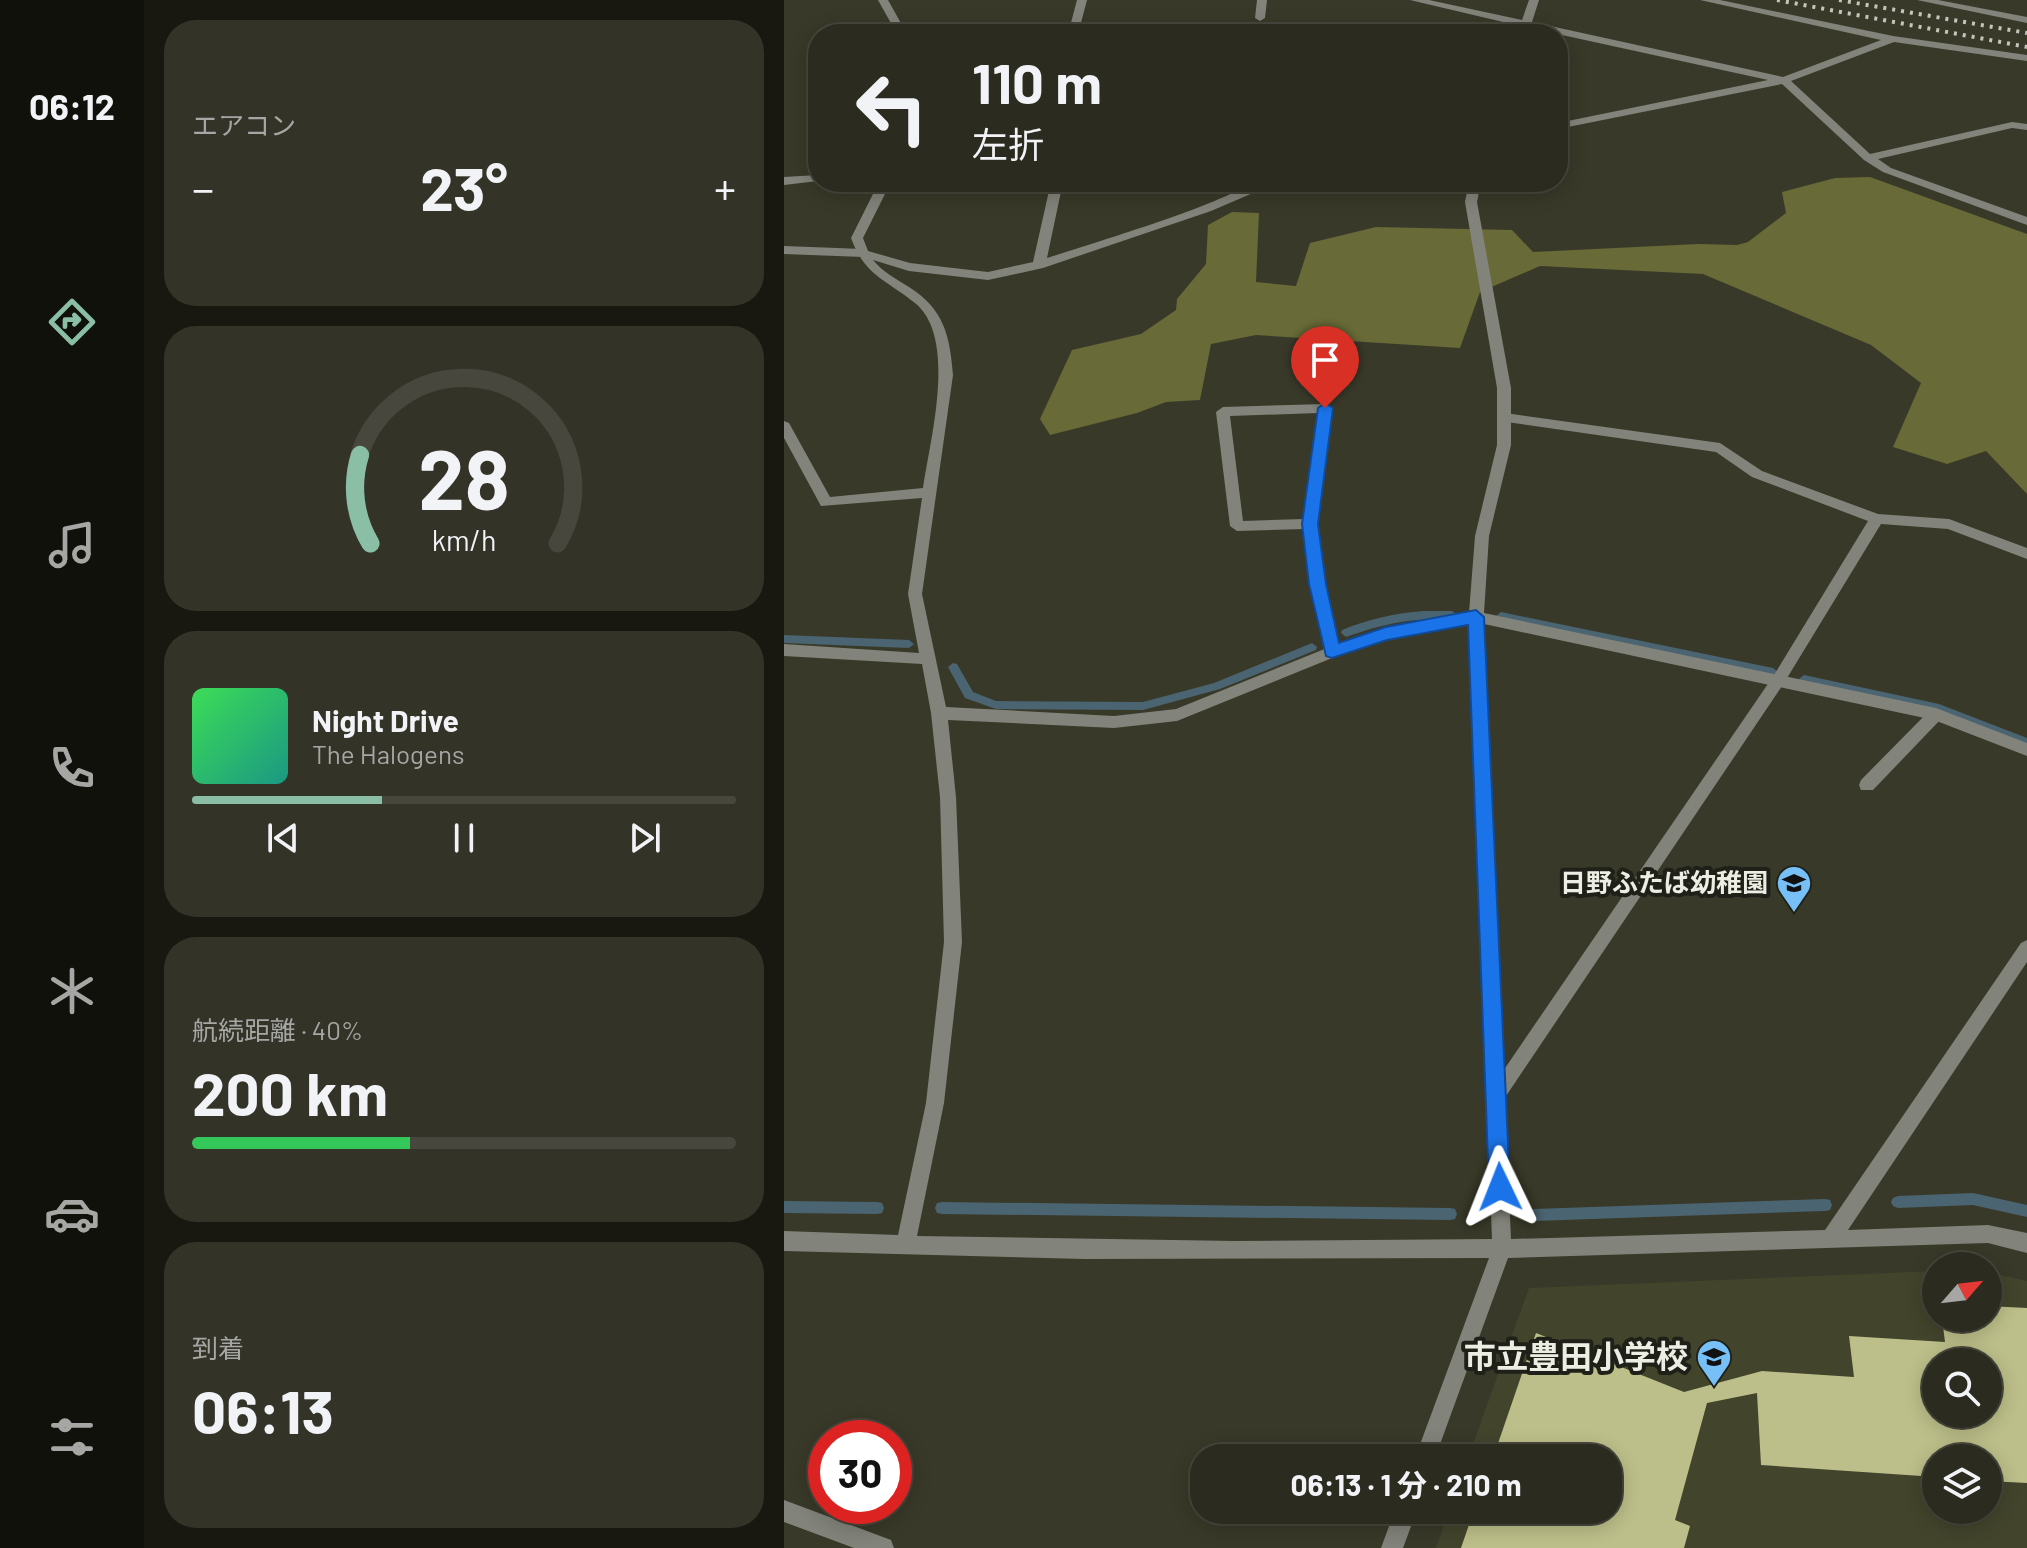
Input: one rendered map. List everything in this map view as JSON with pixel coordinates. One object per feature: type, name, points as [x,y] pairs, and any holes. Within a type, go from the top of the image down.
[{"type":"street","points":[[883,0],[896,24]]},
{"type":"street","points":[[1076,24],[1082,0]]},
{"type":"street","points":[[1260,18],[1262,0]]},
{"type":"street","points":[[1415,0],[1502,24]]},
{"type":"street","points":[[1526,24],[1534,0]]},
{"type":"street","points":[[1705,0],[1893,39],[2027,58]]},
{"type":"street","points":[[1922,0],[1955,3],[2027,20]]},
{"type":"street","points":[[1568,38],[1784,80],[1868,158],[1887,170],[2027,221]]},
{"type":"street","points":[[1568,124],[1784,80],[1893,39]]},
{"type":"street","points":[[1868,158],[2012,125],[2027,127]]},
{"type":"street","points":[[784,181],[808,179]]},
{"type":"street","points":[[880,192],[857,238],[875,270],[920,299],[938,323],[944,343],[946,375],[915,594],[939,713],[948,797],[953,942],[935,1103],[905,1246]]},
{"type":"street","points":[[1039,265],[1055,192]]},
{"type":"street","points":[[784,250],[863,253],[909,267],[988,276],[1039,265],[1247,192]]},
{"type":"street","points":[[1430,1444],[1502,1248],[1476,617],[1482,536],[1504,445],[1505,418],[1504,388],[1471,202],[1473,192]]},
{"type":"street","points":[[1310,524],[1237,526],[1223,412],[1325,408],[1310,524],[1332,652]]},
{"type":"street","points":[[1505,418],[1720,448],[1757,474],[1877,519],[1949,524],[2027,554]]},
{"type":"street","points":[[784,426],[826,502],[929,492]]},
{"type":"street","points":[[1496,1096],[1779,679],[1877,519]]},
{"type":"street","points":[[939,713],[1114,722],[1177,715],[1332,652],[1386,634],[1476,617],[1936,714],[2027,750]]},
{"type":"street","points":[[784,650],[928,659]]},
{"type":"street","points":[[1867,785],[1936,714]]},
{"type":"street","points":[[1830,1240],[2027,948]]},
{"type":"street","points":[[784,1241],[905,1246],[1252,1251],[1502,1248],[1988,1234],[2027,1243]]},
{"type":"street","points":[[784,1511],[883,1548]]},
{"type":"street","points":[[1392,1548],[1401,1524]]},
{"type":"shaded area","name":"市立豊田小学校","points":[[1922,1272],[1922,1332],[2002,1332],[2002,1275],[2027,1281],[2027,1548],[1436,1548],[1444,1524],[1622,1524],[1622,1444],[1473,1444],[1529,1288]]},
{"type":"green space","points":[[1870,177],[2027,234],[2027,494],[1986,451],[1947,464],[1893,447],[1921,383],[1871,345],[1703,274],[1540,266],[1480,292],[1460,348],[1256,335],[1211,344],[1200,400],[1166,402],[1137,413],[1050,435],[1040,419],[1072,350],[1141,334],[1176,310],[1177,299],[1206,264],[1208,225],[1232,212],[1259,213],[1256,282],[1296,286],[1310,243],[1376,227],[1512,230],[1533,252],[1737,245],[1748,242],[1786,213],[1782,192],[1835,178]]},
{"type":"building","points":[[2002,1307],[2027,1308],[2027,1483],[2002,1482],[2002,1444],[1922,1444],[1922,1476],[1761,1465],[1757,1393],[1707,1403],[1675,1520],[1690,1526],[1684,1548],[1461,1548],[1469,1524],[1622,1524],[1622,1444],[1498,1444],[1536,1333],[1684,1392],[1762,1371],[1854,1377],[1849,1336],[1945,1342],[1944,1332],[2002,1332]]},
{"type":"waterway","points":[[1346,633],[1372,623],[1398,618],[1452,615]]},
{"type":"waterway","points":[[1501,616],[1773,672]]},
{"type":"waterway","points":[[784,639],[909,644]]},
{"type":"waterway","points":[[953,667],[969,695],[996,705],[1143,706],[1216,686],[1312,647]]},
{"type":"waterway","points":[[1804,679],[1939,708],[2024,741]]},
{"type":"waterway","points":[[1898,1202],[1973,1199],[2027,1211]]},
{"type":"waterway","points":[[1534,1215],[1825,1205]]},
{"type":"waterway","points":[[784,1207],[877,1208]]},
{"type":"waterway","points":[[942,1208],[1450,1214]]},
{"type":"railway","points":[[1777,0],[2027,47]]},
{"type":"railway","points":[[1839,0],[2027,33]]},
{"type":"place","name":"日野ふたば幼稚園","points":[[1794,914]]},
{"type":"place","name":"市立豊田小学校","points":[[1714,1388]]},
{"type":"route","points":[[1325,408],[1310,524],[1332,652],[1386,634],[1476,617],[1500,1187]]}]
